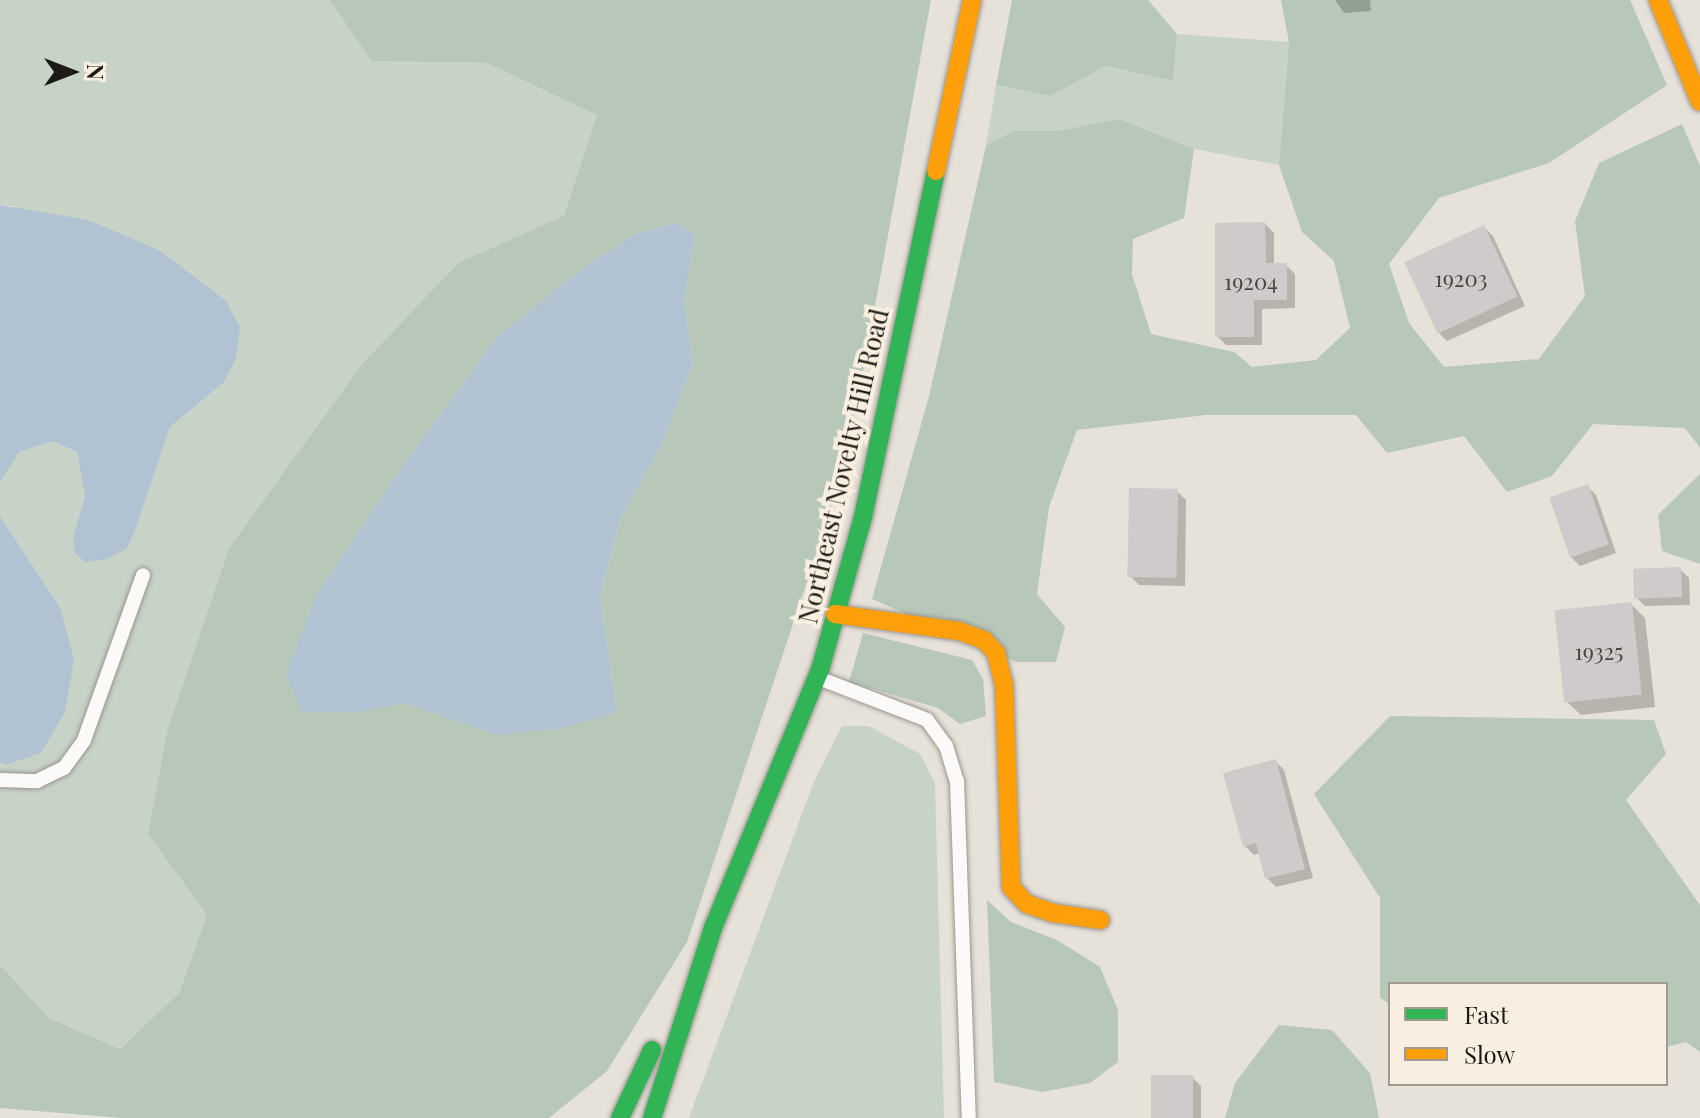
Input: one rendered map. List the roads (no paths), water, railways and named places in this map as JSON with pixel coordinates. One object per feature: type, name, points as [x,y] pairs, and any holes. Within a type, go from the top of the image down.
[{"type":"main road","name":"Northeast Novelty Hill Road","points":[[620,1118],[713,928],[817,678],[863,517],[972,0]]},
{"type":"main road","points":[[1658,0],[1700,102]]},
{"type":"main road","points":[[835,614],[959,631],[984,640],[996,653],[1004,684],[1011,887],[1027,904],[1053,913],[1100,920]]},
{"type":"main road","name":"Northeast Novelty Hill Road","points":[[652,1118],[713,928]]},
{"type":"lane","points":[[0,780],[37,781],[64,768],[84,740],[143,575]]},
{"type":"lane","points":[[817,678],[927,720],[946,746],[957,781],[969,1118]]},
{"type":"water","points":[[0,205],[88,220],[159,250],[225,300],[240,327],[236,358],[223,383],[170,427],[135,531],[126,549],[107,559],[85,562],[75,553],[73,537],[85,496],[77,452],[52,441],[19,452],[0,482]]},
{"type":"water","points":[[676,223],[695,235],[684,300],[693,363],[662,444],[620,520],[600,596],[617,712],[562,728],[498,735],[405,703],[358,712],[302,712],[286,674],[318,592],[399,471],[498,336],[589,264],[636,234]]},
{"type":"water","points":[[0,516],[60,607],[74,660],[65,712],[41,753],[5,765],[0,762]]}]
